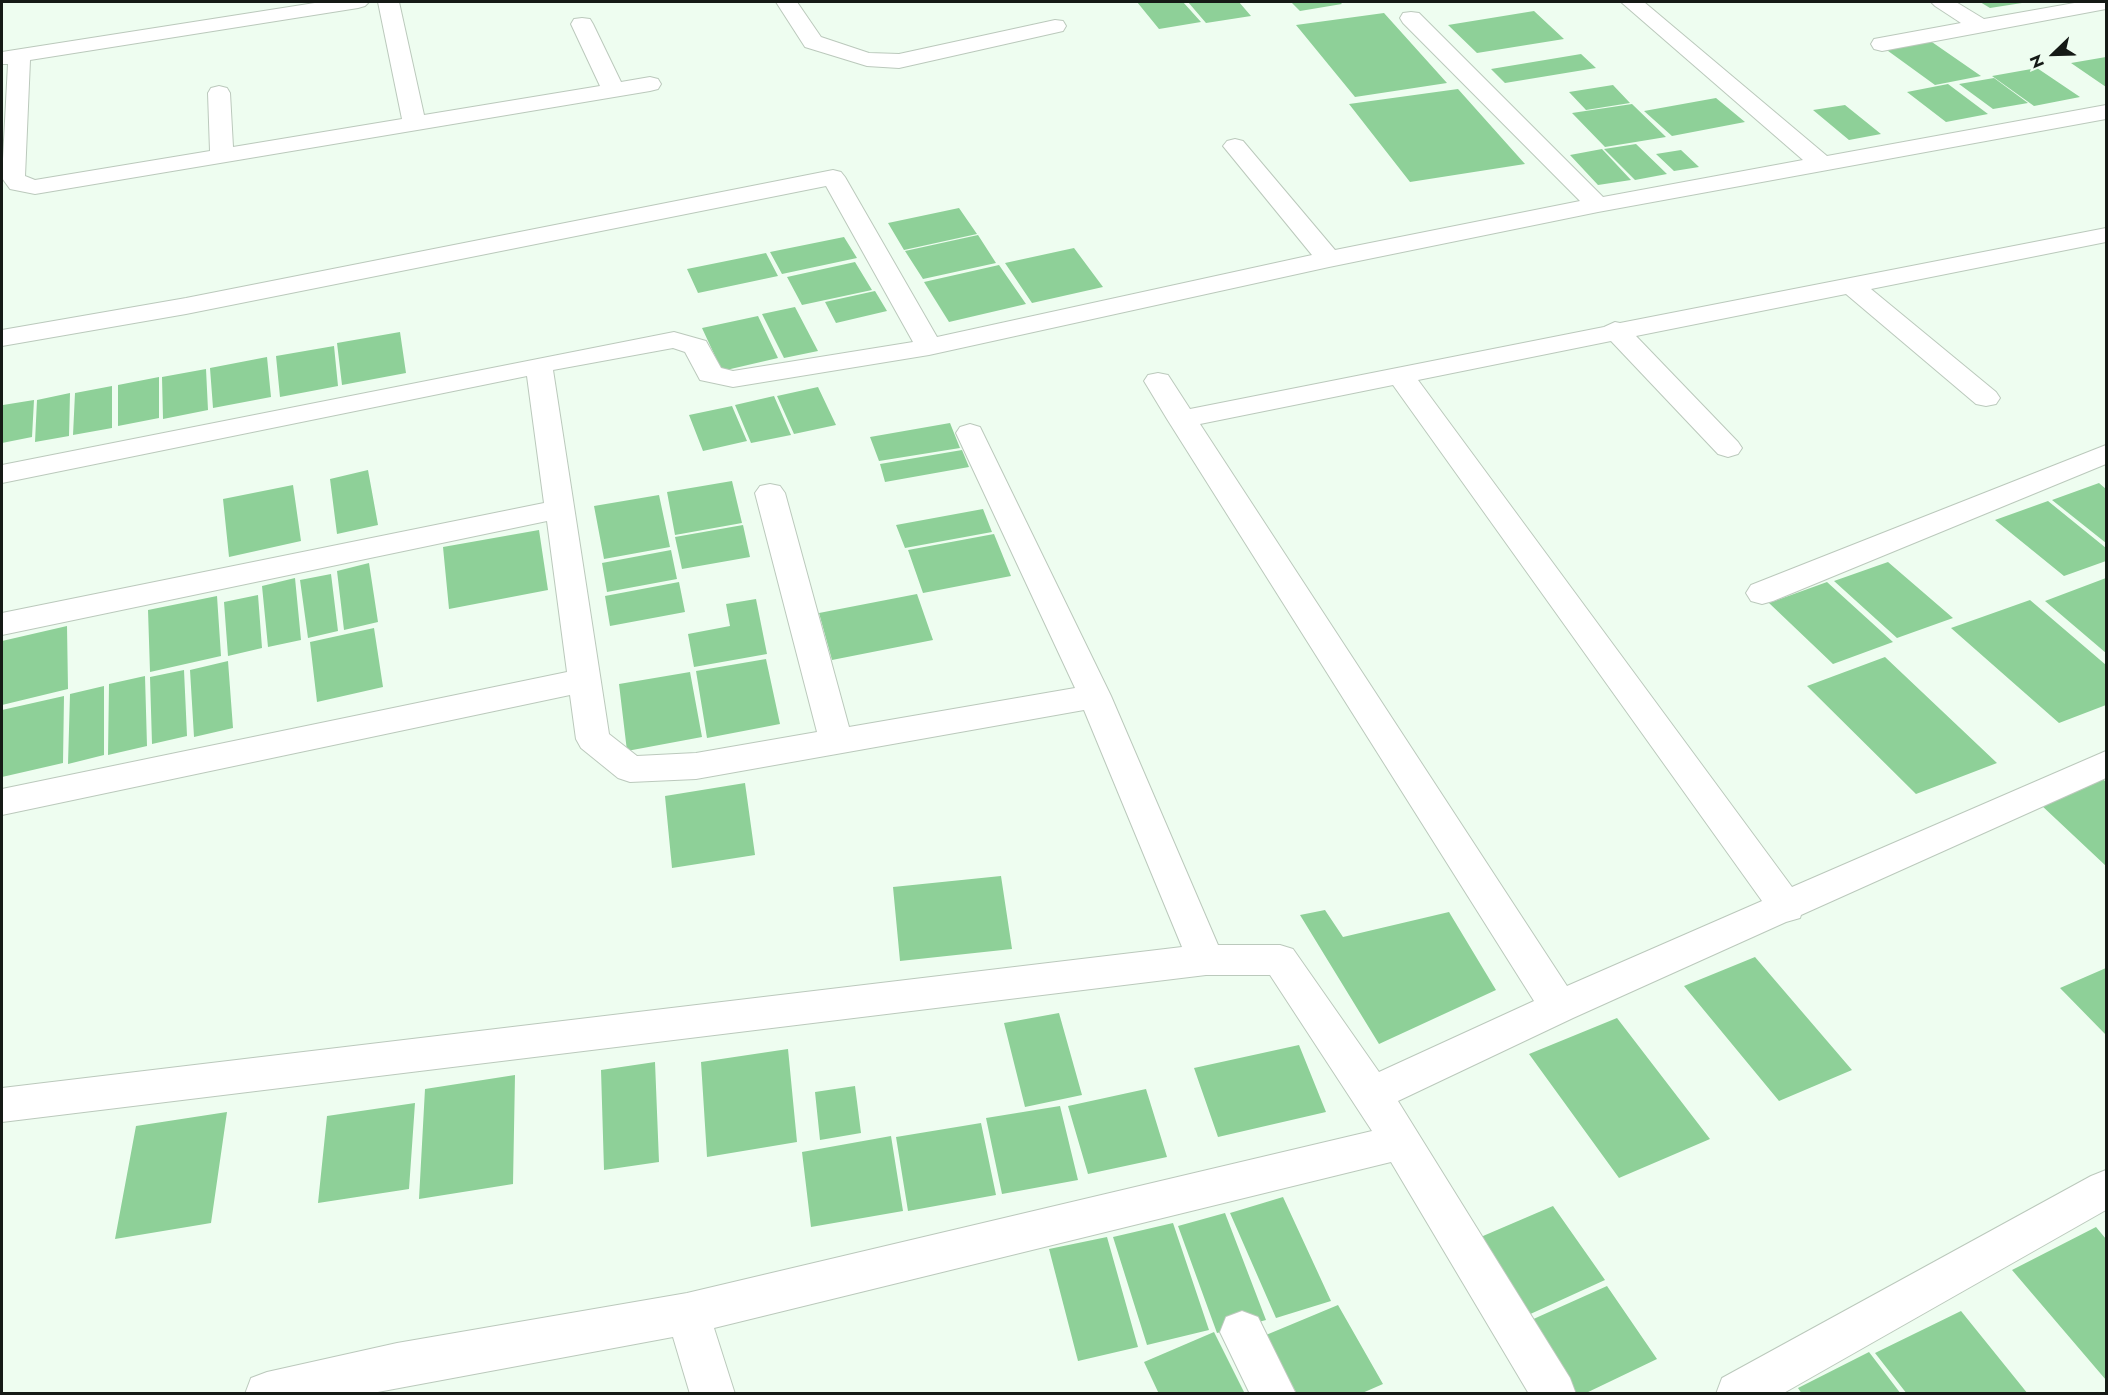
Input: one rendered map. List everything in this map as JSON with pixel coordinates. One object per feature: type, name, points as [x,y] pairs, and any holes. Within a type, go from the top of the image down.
[{"type":"street","points":[[35,188],[19,184],[13,177],[10,57],[358,2]]},
{"type":"street","points":[[388,2],[415,124]]},
{"type":"street","points":[[787,2],[813,42],[867,59],[899,61],[1054,26]]},
{"type":"street","points":[[1632,2],[1821,163]]},
{"type":"street","points":[[1942,2],[1981,26]]},
{"type":"street","points":[[1882,44],[2106,3]]},
{"type":"street","points":[[1411,18],[1598,205]]},
{"type":"street","points":[[582,24],[613,90]]},
{"type":"street","points":[[2,194],[650,84]]},
{"type":"street","points":[[219,93],[222,156]]},
{"type":"street","points":[[2,474],[539,365],[675,340],[696,346],[710,374],[733,379],[929,347],[1329,259],[1598,205],[2106,112]]},
{"type":"street","points":[[1235,146],[1329,259]]},
{"type":"street","points":[[2,338],[186,306],[832,177],[929,347]]},
{"type":"street","points":[[1181,418],[1615,330],[2106,235]]},
{"type":"street","points":[[1850,285],[1986,398]]},
{"type":"street","points":[[1615,330],[1728,448]]},
{"type":"street","points":[[539,365],[593,739],[630,769],[696,766],[1095,696]]},
{"type":"street","points":[[1400,375],[1787,908]]},
{"type":"street","points":[[1158,381],[1559,1007]]},
{"type":"street","points":[[970,433],[1095,696],[1206,960]]},
{"type":"street","points":[[1762,593],[2106,454]]},
{"type":"street","points":[[770,493],[836,742]]},
{"type":"street","points":[[2,624],[560,509]]},
{"type":"street","points":[[2,802],[585,680]]},
{"type":"street","points":[[1372,1094],[1559,1007],[1787,908],[2106,764]]},
{"type":"street","points":[[2,1106],[1206,960],[1280,960],[1372,1094],[1554,1394]]},
{"type":"street","points":[[267,1394],[398,1365],[687,1314],[1401,1142]]},
{"type":"street","points":[[1738,1394],[2106,1189]]},
{"type":"street","points":[[687,1314],[714,1394]]},
{"type":"street","points":[[1242,1332],[1274,1394]]},
{"type":"building","points":[[1137,2],[1183,2],[1201,22],[1159,29]]},
{"type":"building","points":[[1188,2],[1239,2],[1251,16],[1206,23]]},
{"type":"building","points":[[1291,2],[1340,2],[1342,4],[1300,11]]},
{"type":"building","points":[[1980,2],[2022,2],[2022,3],[1990,8]]},
{"type":"building","points":[[1534,11],[1564,39],[1477,53],[1448,25]]},
{"type":"building","points":[[1384,13],[1447,83],[1355,97],[1296,25]]},
{"type":"building","points":[[1929,40],[1981,76],[1935,85],[1884,48]]},
{"type":"building","points":[[1581,54],[1596,68],[1505,83],[1491,69]]},
{"type":"building","points":[[2106,57],[2106,87],[2071,63]]},
{"type":"building","points":[[2037,68],[2080,97],[2034,106],[1992,76]]},
{"type":"building","points":[[1994,78],[2028,103],[1993,109],[1959,84]]},
{"type":"building","points":[[1948,84],[1988,114],[1946,122],[1907,92]]},
{"type":"building","points":[[1613,85],[1630,103],[1586,110],[1569,92]]},
{"type":"building","points":[[1458,89],[1525,164],[1410,182],[1349,104]]},
{"type":"building","points":[[1716,98],[1745,122],[1672,136],[1644,111]]},
{"type":"building","points":[[1632,104],[1666,137],[1605,147],[1572,113]]},
{"type":"building","points":[[1845,105],[1881,134],[1849,140],[1813,110]]},
{"type":"building","points":[[1636,144],[1667,174],[1635,180],[1604,149]]},
{"type":"building","points":[[1602,149],[1631,180],[1598,185],[1570,155]]},
{"type":"building","points":[[1681,150],[1699,167],[1674,171],[1656,154]]},
{"type":"building","points":[[959,208],[977,234],[904,250],[888,223]]},
{"type":"building","points":[[978,235],[996,263],[923,279],[905,251]]},
{"type":"building","points":[[844,237],[857,258],[782,274],[770,252]]},
{"type":"building","points":[[1074,248],[1103,287],[1032,303],[1005,263]]},
{"type":"building","points":[[766,253],[778,276],[698,293],[687,269]]},
{"type":"building","points":[[855,262],[872,290],[802,305],[787,277]]},
{"type":"building","points":[[999,265],[1026,304],[949,322],[924,282]]},
{"type":"building","points":[[875,291],[887,311],[836,323],[825,302]]},
{"type":"building","points":[[795,307],[818,351],[784,358],[762,314]]},
{"type":"building","points":[[758,316],[778,358],[722,371],[702,328]]},
{"type":"building","points":[[400,332],[406,373],[342,385],[337,343]]},
{"type":"building","points":[[334,346],[338,386],[280,397],[276,356]]},
{"type":"building","points":[[267,357],[271,397],[213,408],[210,368]]},
{"type":"building","points":[[206,369],[208,410],[163,419],[162,377]]},
{"type":"building","points":[[159,377],[159,418],[118,426],[118,385]]},
{"type":"building","points":[[112,386],[112,428],[73,435],[75,393]]},
{"type":"building","points":[[818,387],[836,425],[794,434],[777,396]]},
{"type":"building","points":[[70,393],[69,436],[35,442],[37,400]]},
{"type":"building","points":[[774,396],[791,435],[751,443],[735,405]]},
{"type":"building","points":[[34,400],[32,437],[2,443],[3,405]]},
{"type":"building","points":[[732,406],[747,441],[703,451],[689,415]]},
{"type":"building","points":[[950,423],[960,448],[879,461],[870,437]]},
{"type":"building","points":[[962,450],[969,467],[885,482],[880,464]]},
{"type":"building","points":[[368,470],[378,525],[337,534],[330,479]]},
{"type":"building","points":[[732,481],[742,523],[675,535],[667,492]]},
{"type":"building","points":[[2099,483],[2106,489],[2106,543],[2052,500]]},
{"type":"building","points":[[293,485],[301,541],[229,557],[223,499]]},
{"type":"building","points":[[659,495],[670,547],[604,559],[594,506]]},
{"type":"building","points":[[2048,501],[2106,548],[2106,561],[2064,576],[1995,520]]},
{"type":"building","points":[[983,509],[992,532],[905,548],[896,525]]},
{"type":"building","points":[[743,525],[750,557],[682,569],[675,537]]},
{"type":"building","points":[[539,530],[548,590],[449,609],[443,547]]},
{"type":"building","points":[[994,534],[1011,576],[923,593],[908,550]]},
{"type":"building","points":[[671,550],[677,579],[607,592],[602,563]]},
{"type":"building","points":[[1888,562],[1953,618],[1897,638],[1834,581]]},
{"type":"building","points":[[369,563],[378,622],[344,630],[337,571]]},
{"type":"building","points":[[331,574],[338,631],[308,638],[300,580]]},
{"type":"building","points":[[295,578],[301,640],[268,647],[262,586]]},
{"type":"building","points":[[2106,578],[2106,653],[2045,601]]},
{"type":"building","points":[[679,582],[685,612],[610,626],[605,596]]},
{"type":"building","points":[[1827,582],[1893,642],[1833,664],[1769,603]]},
{"type":"building","points":[[917,594],[933,640],[832,660],[819,613]]},
{"type":"building","points":[[258,595],[262,648],[228,656],[224,602]]},
{"type":"building","points":[[217,596],[221,656],[150,672],[148,610]]},
{"type":"building","points":[[756,599],[767,654],[694,667],[688,634],[730,626],[726,604]]},
{"type":"building","points":[[2030,600],[2106,665],[2106,705],[2059,723],[1951,628]]},
{"type":"building","points":[[67,626],[68,689],[2,705],[2,641]]},
{"type":"building","points":[[374,628],[383,687],[317,702],[310,642]]},
{"type":"building","points":[[1885,657],[1997,763],[1916,794],[1807,686]]},
{"type":"building","points":[[766,659],[780,724],[707,738],[696,671]]},
{"type":"building","points":[[228,661],[233,728],[194,737],[190,670]]},
{"type":"building","points":[[184,670],[187,736],[152,744],[150,677]]},
{"type":"building","points":[[690,672],[702,737],[627,751],[619,684]]},
{"type":"building","points":[[145,676],[147,746],[108,755],[109,684]]},
{"type":"building","points":[[104,686],[104,755],[68,764],[70,694]]},
{"type":"building","points":[[64,696],[63,763],[2,777],[2,710]]},
{"type":"building","points":[[2103,779],[2106,782],[2106,866],[2040,804]]},
{"type":"building","points":[[745,783],[755,855],[672,868],[665,796]]},
{"type":"building","points":[[1001,876],[1012,949],[900,961],[893,887]]},
{"type":"building","points":[[1325,910],[1343,937],[1449,912],[1496,990],[1379,1044],[1300,915]]},
{"type":"building","points":[[1755,957],[1852,1070],[1779,1101],[1684,986]]},
{"type":"building","points":[[2106,968],[2106,1035],[2060,988]]},
{"type":"building","points":[[1059,1013],[1082,1095],[1025,1107],[1004,1023]]},
{"type":"building","points":[[1617,1018],[1710,1139],[1619,1178],[1529,1054]]},
{"type":"building","points":[[1299,1045],[1326,1112],[1218,1137],[1194,1068]]},
{"type":"building","points":[[788,1049],[797,1142],[707,1157],[701,1062]]},
{"type":"building","points":[[655,1062],[659,1162],[604,1170],[601,1070]]},
{"type":"building","points":[[515,1075],[513,1184],[419,1199],[425,1089]]},
{"type":"building","points":[[855,1086],[861,1133],[820,1140],[815,1092]]},
{"type":"building","points":[[1146,1089],[1167,1157],[1088,1174],[1068,1106]]},
{"type":"building","points":[[415,1103],[409,1189],[318,1203],[327,1116]]},
{"type":"building","points":[[1060,1106],[1078,1180],[1002,1194],[986,1118]]},
{"type":"building","points":[[227,1112],[211,1223],[115,1239],[136,1126]]},
{"type":"building","points":[[981,1123],[996,1195],[908,1211],[896,1137]]},
{"type":"building","points":[[891,1136],[903,1211],[811,1227],[802,1152]]},
{"type":"building","points":[[1283,1197],[1331,1301],[1276,1318],[1230,1213]]},
{"type":"building","points":[[1553,1206],[1605,1280],[1526,1316],[1476,1239]]},
{"type":"building","points":[[1225,1213],[1266,1320],[1217,1333],[1178,1226]]},
{"type":"building","points":[[1173,1223],[1209,1330],[1147,1345],[1113,1237]]},
{"type":"building","points":[[2096,1227],[2106,1239],[2106,1380],[2012,1270]]},
{"type":"building","points":[[1107,1237],[1138,1347],[1078,1361],[1049,1249]]},
{"type":"building","points":[[1607,1286],[1657,1359],[1584,1394],[1576,1394],[1529,1321]]},
{"type":"building","points":[[1338,1305],[1383,1384],[1360,1394],[1297,1394],[1266,1335]]},
{"type":"building","points":[[1961,1311],[2028,1394],[1907,1394],[1875,1353]]},
{"type":"building","points":[[1214,1332],[1245,1394],[1159,1394],[1144,1362]]},
{"type":"building","points":[[1869,1352],[1901,1394],[1802,1394],[1798,1388]]}]
